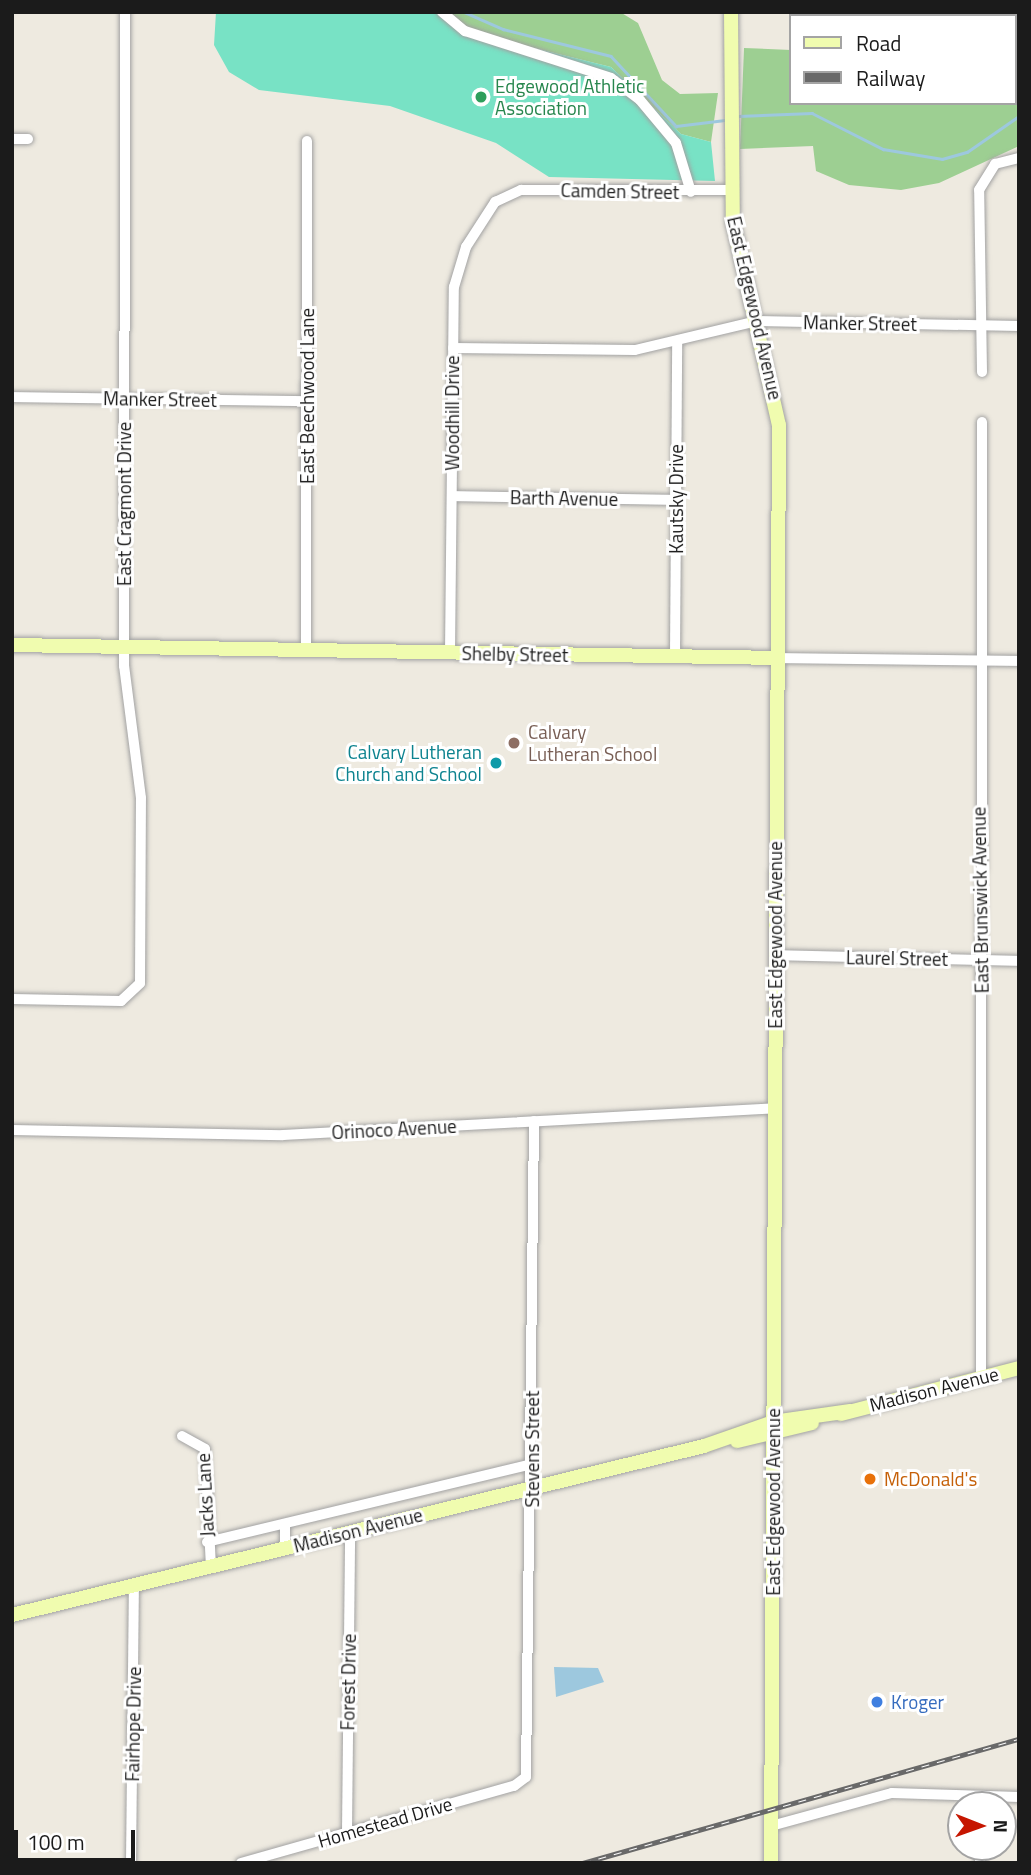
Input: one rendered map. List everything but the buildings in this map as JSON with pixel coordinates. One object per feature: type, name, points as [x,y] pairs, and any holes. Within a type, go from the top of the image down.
[{"type":"main road","name":"East Edgewood Avenue","points":[[731,12],[730,190],[738,251],[757,321],[779,425],[771,1863]]},
{"type":"main road","name":"Shelby Street","points":[[12,645],[776,658]]},
{"type":"main road","name":"Madison Avenue","points":[[12,1615],[1019,1368]]},
{"type":"street","name":"East Cragmont Drive","points":[[12,999],[119,1002],[134,994],[142,817],[124,646],[125,12]]},
{"type":"street","points":[[442,12],[465,32],[611,78],[640,100],[676,143],[691,192]]},
{"type":"street","points":[[12,139],[28,139]]},
{"type":"street","name":"East Beechwood Lane","points":[[306,651],[307,141]]},
{"type":"street","points":[[982,372],[979,190],[989,171],[1019,158]]},
{"type":"street","name":"Camden Street","points":[[510,193],[730,190]]},
{"type":"street","name":"Woodhill Drive","points":[[450,653],[453,348],[457,264],[492,206],[510,193]]},
{"type":"street","name":"Manker Street","points":[[453,348],[605,351],[677,342],[757,321],[1019,326]]},
{"type":"street","name":"Kautsky Drive","points":[[675,656],[677,342]]},
{"type":"street","name":"Manker Street","points":[[12,397],[307,401]]},
{"type":"street","name":"East Brunswick Avenue","points":[[981,1377],[982,422]]},
{"type":"street","name":"Barth Avenue","points":[[452,496],[676,500]]},
{"type":"street","name":"Shelby Street","points":[[776,658],[1019,662]]},
{"type":"street","name":"Laurel Street","points":[[775,955],[1019,961]]},
{"type":"street","name":"Orinoco Avenue","points":[[12,1130],[282,1135],[775,1108]]},
{"type":"street","name":"Stevens Street","points":[[526,1777],[532,1488],[534,1121]]},
{"type":"street","name":"Jacks Lane","points":[[182,1436],[205,1449],[207,1542],[211,1567]]},
{"type":"street","name":"Madison Avenue","points":[[207,1542],[532,1464]]},
{"type":"street","points":[[285,1524],[285,1548]]},
{"type":"street","name":"Forest Drive","points":[[347,1832],[350,1532]]},
{"type":"street","name":"Fairhope Drive","points":[[131,1863],[134,1586]]},
{"type":"street","name":"Homestead Drive","points":[[241,1863],[514,1786],[526,1777]]},
{"type":"street","points":[[771,1826],[899,1793],[947,1797]]},
{"type":"green space","name":"Edgewood Athletic Association","points":[[216,12],[445,12],[465,31],[611,67],[681,134],[711,142],[715,181],[549,177],[496,143],[390,106],[259,90],[229,72],[214,45]]},
{"type":"green space","points":[[442,12],[620,12],[638,23],[662,80],[680,94],[718,93],[711,142],[681,134],[611,67],[465,31]]},
{"type":"green space","points":[[880,12],[1019,12],[1019,146],[939,183],[901,190],[849,185],[816,171],[813,146],[740,149],[744,48],[790,50],[790,105],[1017,105],[1017,14]]},
{"type":"water","points":[[554,1667],[598,1668],[604,1682],[556,1697]]},
{"type":"waterway","points":[[464,12],[503,29],[611,56],[676,126],[725,120]]},
{"type":"waterway","points":[[738,116],[812,113],[883,149],[942,159],[967,152],[1019,116]]},
{"type":"railway","points":[[583,1863],[1019,1739]]},
{"type":"place","name":"Edgewood Athletic Association","points":[[481,97]]},
{"type":"place","name":"Calvary Lutheran School","points":[[514,743]]},
{"type":"place","name":"Calvary Lutheran Church and School","points":[[496,763]]},
{"type":"place","name":"McDonald's","points":[[870,1479]]},
{"type":"place","name":"Kroger","points":[[877,1702]]}]
